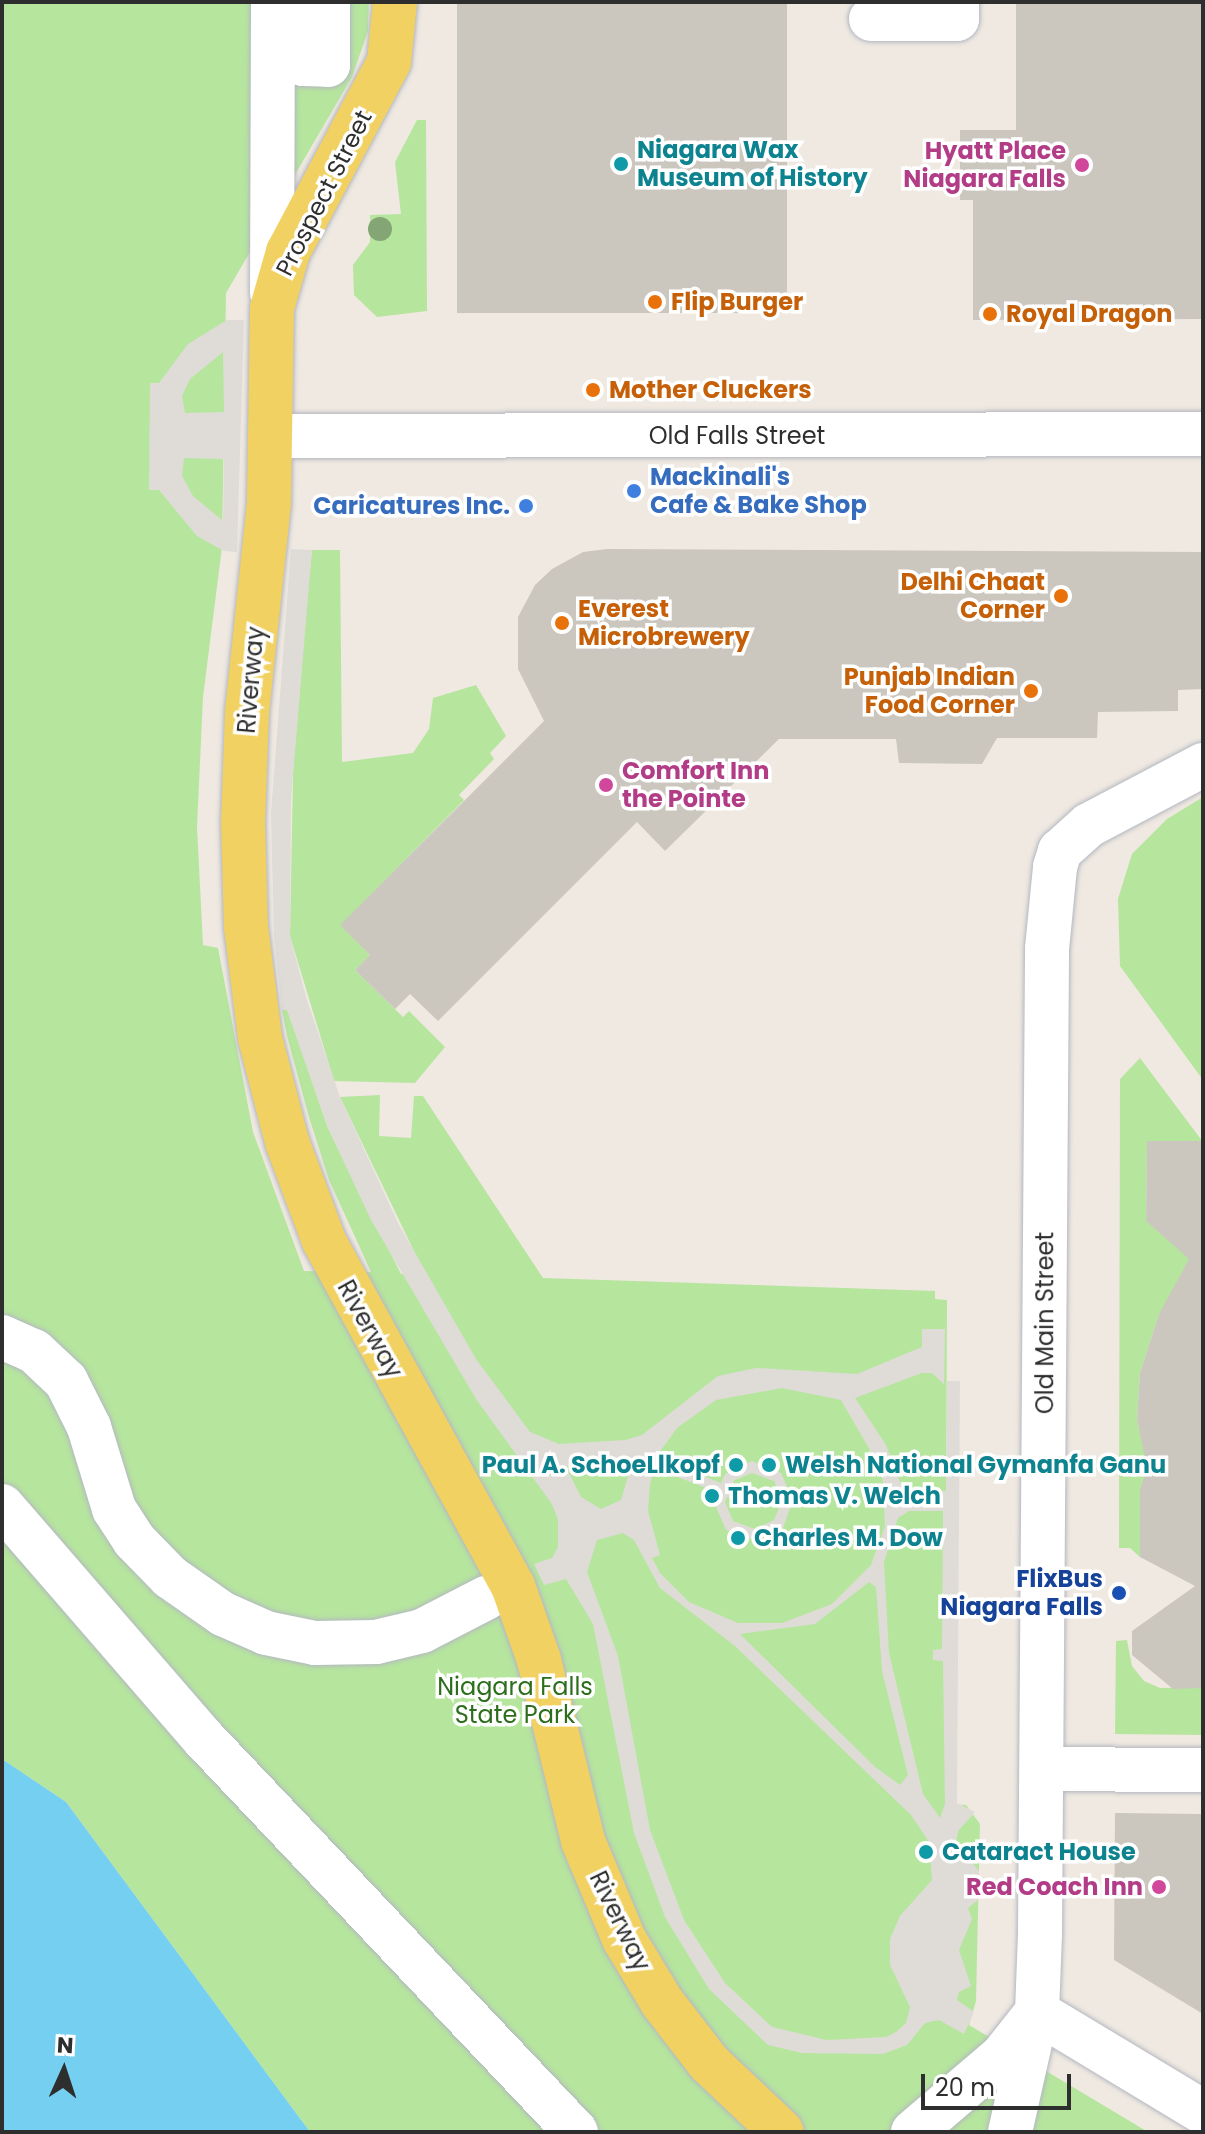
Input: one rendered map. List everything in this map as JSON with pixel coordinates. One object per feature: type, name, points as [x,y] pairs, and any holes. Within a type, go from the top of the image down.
[{"type":"main road","name":"Prospect Street","points":[[272,436],[272,308],[288,252],[389,62],[395,2]]},
{"type":"main road","name":"Riverway","points":[[272,436],[247,713],[243,857],[254,1000],[283,1131],[319,1230],[356,1308],[468,1496],[513,1586],[539,1660],[583,1841],[624,1939],[662,2002],[709,2063],[782,2132]]},
{"type":"street","points":[[272,308],[273,2]]},
{"type":"street","points":[[304,2],[303,64],[328,65],[328,2]]},
{"type":"street","points":[[871,19],[957,19],[957,2]]},
{"type":"street","name":"Old Falls Street","points":[[272,436],[1203,434]]},
{"type":"street","name":"Old Main Street","points":[[1010,2132],[1037,2012],[1043,1769],[1047,949],[1055,867],[1060,851],[1089,825],[1203,765]]},
{"type":"street","points":[[2,1337],[34,1351],[66,1381],[89,1427],[114,1509],[134,1540],[170,1577],[223,1614],[266,1633],[315,1643],[376,1642],[422,1631],[486,1598]]},
{"type":"street","points":[[2,1506],[204,1739],[576,2132]]},
{"type":"street","points":[[1043,1769],[1203,1770]]},
{"type":"street","points":[[913,2132],[1003,2055],[1037,2012],[1203,2112]]},
{"type":"green space","name":"Niagara Falls State Park","points":[[2,2],[369,2],[368,31],[352,77],[226,293],[222,547],[203,697],[197,827],[203,945],[218,948],[253,1132],[304,1271],[371,1272],[329,1180],[287,1036],[282,1010],[287,1009],[328,1128],[401,1274],[425,1274],[340,1097],[380,1095],[379,1136],[411,1138],[414,1096],[423,1096],[543,1278],[935,1291],[935,1299],[947,1300],[945,1804],[966,1805],[980,1824],[976,2001],[969,2025],[1148,2132],[310,2132],[66,1802],[2,1759]]},
{"type":"green space","points":[[417,120],[426,120],[427,311],[377,317],[354,295],[353,265],[370,242],[370,215],[401,214],[395,162]]},
{"type":"green space","points":[[312,550],[340,550],[342,762],[413,753],[429,729],[433,698],[476,685],[506,736],[490,753],[494,759],[459,795],[464,800],[341,925],[370,955],[355,970],[403,1017],[409,1011],[445,1047],[415,1083],[334,1081],[290,936],[294,721]]},
{"type":"green space","points":[[1203,797],[1203,1080],[1120,966],[1118,899],[1132,854],[1167,819]]},
{"type":"green space","points":[[1140,1058],[1203,1142],[1158,1141],[1147,1152],[1146,1220],[1197,1264],[1159,1314],[1140,1373],[1137,1419],[1152,1480],[1140,1490],[1141,1558],[1130,1548],[1119,1548],[1120,1079]]},
{"type":"green space","points":[[1127,1640],[1132,1666],[1144,1681],[1160,1688],[1203,1687],[1203,1735],[1115,1734],[1116,1641]]},
{"type":"shaded area","points":[[227,320],[244,320],[237,552],[224,551],[197,536],[159,490],[149,490],[150,383],[159,383],[188,344]],"holes":[[[223,352],[224,412],[185,413],[182,396],[190,379]],[[184,458],[224,459],[223,521],[193,496],[182,476]]]},
{"type":"shaded area","points":[[291,549],[312,550],[291,799],[290,936],[306,997],[340,1097],[398,1223],[476,1359],[530,1432],[559,1444],[625,1440],[642,1435],[718,1376],[756,1368],[857,1374],[922,1347],[922,1329],[945,1329],[944,1384],[932,1373],[922,1373],[855,1398],[886,1445],[903,1490],[946,1491],[947,1381],[960,1381],[957,1803],[975,1812],[958,1831],[956,1843],[979,1871],[979,1899],[968,1908],[972,1919],[959,1950],[971,1986],[959,1992],[957,2000],[974,2012],[964,2034],[939,2020],[925,2023],[907,2045],[883,2054],[802,2053],[768,2045],[709,1989],[665,1917],[634,1833],[593,1624],[566,1579],[544,1585],[534,1564],[552,1558],[558,1547],[558,1520],[552,1504],[476,1399],[371,1220],[328,1128],[287,1010],[282,1010],[274,936],[271,813]],"holes":[[[782,1388],[841,1400],[882,1471],[885,1526],[871,1565],[832,1604],[782,1623],[738,1623],[689,1602],[660,1573],[652,1558],[660,1555],[648,1511],[654,1468],[717,1492],[714,1502],[726,1530],[755,1540],[783,1528],[793,1500],[781,1473],[752,1461],[725,1474],[721,1483],[656,1457],[677,1428],[716,1400]],[[574,1460],[632,1463],[621,1500],[601,1509],[581,1497],[566,1467]],[[752,1473],[774,1481],[782,1500],[774,1520],[755,1529],[733,1521],[725,1502],[727,1497],[737,1500],[739,1495],[733,1481]],[[909,1511],[943,1511],[942,1649],[933,1650],[933,1660],[943,1661],[945,1804],[940,1818],[923,1794],[889,1653],[884,1562],[898,1518]],[[623,1533],[634,1540],[660,1588],[735,1646],[911,1815],[929,1842],[932,1880],[900,1916],[890,1939],[890,1965],[910,2007],[906,2023],[896,2032],[886,2037],[827,2040],[772,2027],[725,1983],[684,1920],[650,1830],[618,1656],[587,1572],[597,1540]],[[869,1582],[876,1587],[882,1671],[908,1775],[900,1785],[874,1766],[740,1634],[815,1624]]]},
{"type":"water","points":[[2,1759],[66,1802],[310,2132],[2,2132]]},
{"type":"building","points":[[457,2],[787,2],[787,313],[457,313]]},
{"type":"building","name":"Hyatt Place Niagara Falls","points":[[1016,2],[1203,2],[1203,319],[973,320],[973,200],[960,200],[960,130],[1016,130]]},
{"type":"building","name":"Comfort Inn the Pointe","points":[[607,549],[1203,552],[1203,689],[1178,690],[1178,711],[1098,712],[1097,738],[997,738],[982,764],[899,763],[896,739],[779,739],[665,851],[637,822],[438,1021],[410,994],[395,1009],[355,970],[370,955],[340,925],[544,721],[518,669],[518,617],[535,585],[552,569],[583,552]]},
{"type":"building","points":[[1147,1141],[1203,1141],[1203,1688],[1173,1689],[1132,1655],[1132,1631],[1195,1586],[1140,1557],[1140,1490],[1147,1468],[1137,1419],[1140,1373],[1159,1314],[1189,1259],[1146,1221]]},
{"type":"building","name":"Red Coach Inn","points":[[1115,1813],[1203,1814],[1203,2014],[1114,1960]]},
{"type":"place","name":"Niagara Wax Museum of History","points":[[621,164]]},
{"type":"place","name":"Hyatt Place Niagara Falls","points":[[1082,165]]},
{"type":"place","name":"Flip Burger","points":[[655,302]]},
{"type":"place","name":"Royal Dragon","points":[[990,314]]},
{"type":"place","name":"Mother Cluckers","points":[[593,390]]},
{"type":"place","name":"Mackinali's Cafe & Bake Shop","points":[[634,491]]},
{"type":"place","name":"Caricatures Inc.","points":[[526,506]]},
{"type":"place","name":"Delhi Chaat Corner","points":[[1061,596]]},
{"type":"place","name":"Everest Microbrewery","points":[[562,623]]},
{"type":"place","name":"Punjab Indian Food Corner","points":[[1031,691]]},
{"type":"place","name":"Comfort Inn the Pointe","points":[[606,785]]},
{"type":"place","name":"Paul A. SchoeLlkopf","points":[[736,1465]]},
{"type":"place","name":"Welsh National Gymanfa Ganu","points":[[769,1465]]},
{"type":"place","name":"Thomas V. Welch","points":[[712,1496]]},
{"type":"place","name":"Charles M. Dow","points":[[738,1538]]},
{"type":"place","name":"FlixBus Niagara Falls","points":[[1119,1593]]},
{"type":"place","name":"Cataract House","points":[[926,1852]]},
{"type":"place","name":"Red Coach Inn","points":[[1159,1887]]}]
